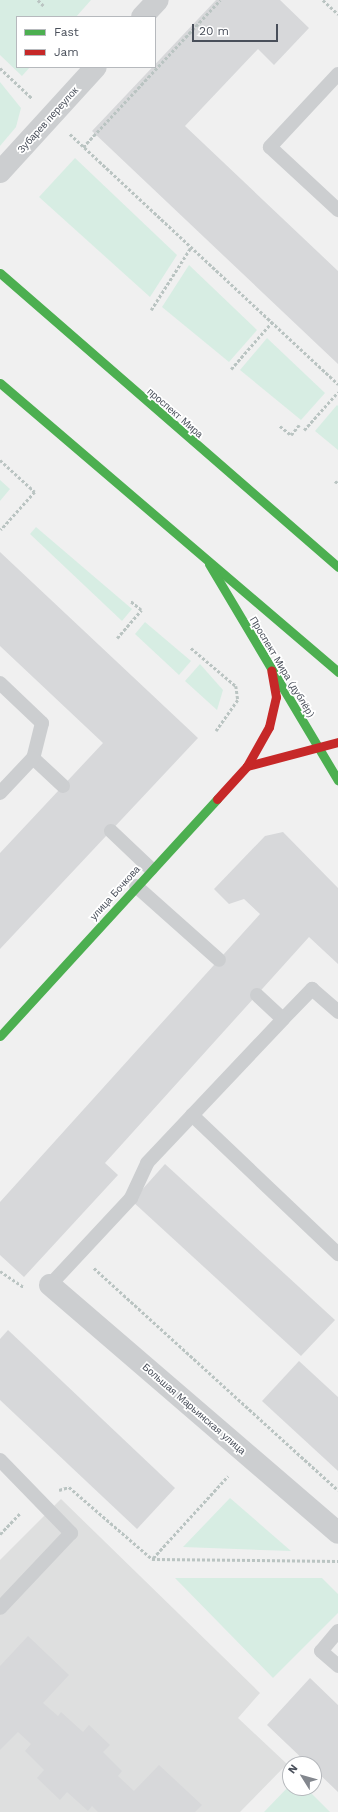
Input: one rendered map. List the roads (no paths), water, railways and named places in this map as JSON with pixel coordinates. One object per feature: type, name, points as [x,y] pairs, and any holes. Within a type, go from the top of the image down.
[{"type":"main road","name":"проспект Мира","points":[[0,273],[338,567]]},
{"type":"main road","points":[[0,383],[209,564],[338,672]]},
{"type":"main road","name":"Проспект Мира (дублёр)","points":[[209,564],[338,780]]},
{"type":"main road","name":"улица Бочкова","points":[[2,1030],[247,766],[271,719],[276,697],[271,670]]},
{"type":"main road","points":[[247,766],[338,742]]},
{"type":"street","points":[[143,16],[157,0]]},
{"type":"street","name":"Зубарев переулок","points":[[0,172],[95,68]]},
{"type":"street","name":"Большая Марьинская улица","points":[[50,1285],[338,1533]]},
{"type":"lane","points":[[338,74],[270,147],[338,210]]},
{"type":"lane","points":[[0,683],[42,723],[32,758],[0,793]]},
{"type":"lane","points":[[32,758],[63,786]]},
{"type":"lane","points":[[111,831],[151,869]]},
{"type":"lane","points":[[136,886],[219,960]]},
{"type":"lane","points":[[50,1285],[131,1198],[147,1163],[312,989],[338,1012]]},
{"type":"lane","points":[[256,995],[283,1019]]},
{"type":"lane","points":[[192,1115],[338,1254]]},
{"type":"lane","points":[[0,1460],[72,1533],[0,1608]]},
{"type":"lane","points":[[338,1631],[321,1651],[338,1666]]}]
